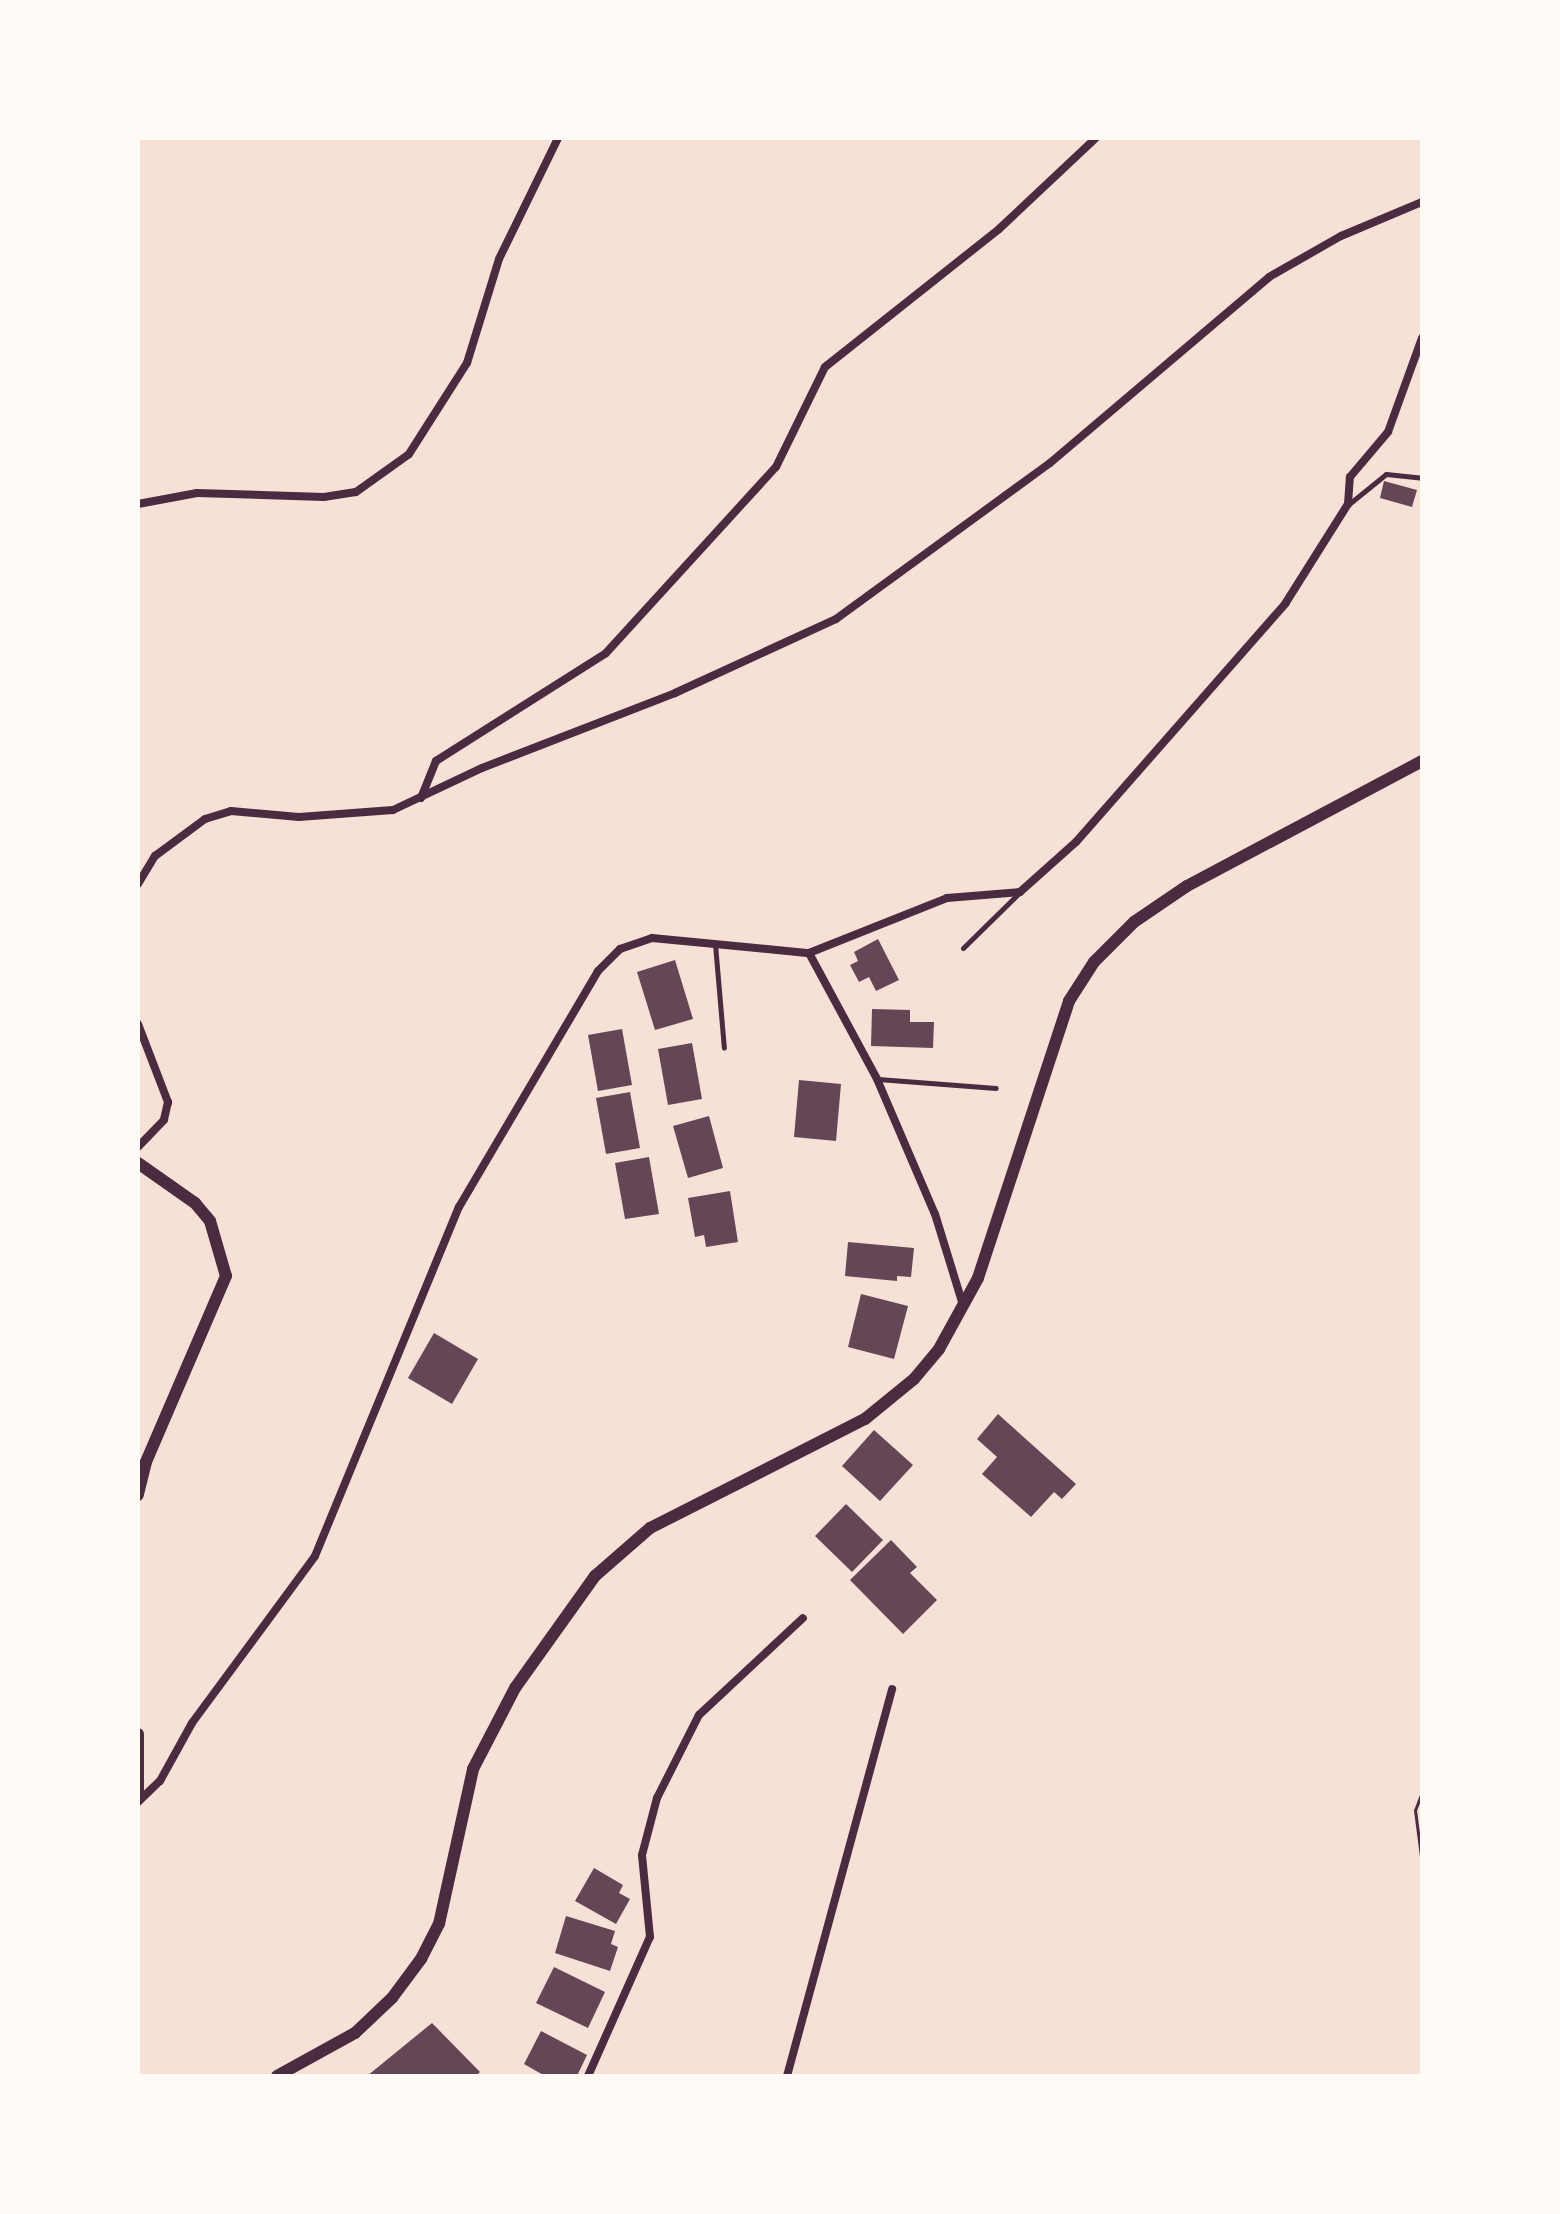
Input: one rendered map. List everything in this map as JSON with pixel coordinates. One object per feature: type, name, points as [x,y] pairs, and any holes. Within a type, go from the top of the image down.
[{"type":"street","points":[[138,504],[197,493],[324,497],[356,492],[409,454],[467,363],[499,259],[558,138]]},
{"type":"street","points":[[421,798],[436,761],[606,653],[776,467],[825,367],[999,229],[1096,138]]},
{"type":"street","points":[[138,884],[155,856],[180,833],[231,811],[357,816],[421,798],[482,768],[675,693],[836,619],[1050,463],[1269,277],[1341,236],[1422,202]]},
{"type":"street","points":[[138,1802],[160,1781],[192,1723],[315,1556],[459,1207],[598,971],[620,949],[652,938],[809,953],[947,898],[1020,892],[1076,842],[1285,604],[1348,504],[1350,477],[1388,432],[1422,338]]},
{"type":"street","points":[[277,2076],[355,2033],[392,1998],[421,1959],[439,1924],[473,1769],[515,1688],[595,1576],[650,1528],[865,1419],[914,1379],[964,1310],[1069,1001],[1094,962],[1134,922],[1187,886],[1422,761]]},
{"type":"street","points":[[809,953],[877,1079],[935,1214],[964,1310]]},
{"type":"street","points":[[138,1024],[168,1102],[164,1120],[138,1147]]},
{"type":"street","points":[[138,1163],[195,1203],[210,1221],[226,1276],[146,1462],[138,1495]]},
{"type":"street","points":[[588,2076],[650,1937],[642,1855],[657,1798],[699,1715],[803,1618]]},
{"type":"street","points":[[787,2076],[892,1689]]},
{"type":"street","points":[[138,1734],[138,1791]]},
{"type":"lane","points":[[1348,504],[1386,474],[1422,478]]},
{"type":"lane","points":[[963,948],[1020,892]]},
{"type":"lane","points":[[715,944],[724,1048]]},
{"type":"lane","points":[[877,1079],[996,1088]]},
{"type":"path","points":[[1422,1792],[1415,1810],[1422,1864]]},
{"type":"building","points":[[1384,481],[1417,490],[1412,507],[1380,498]]},
{"type":"building","points":[[878,939],[899,980],[876,991],[869,977],[859,982],[850,965],[858,961],[854,952]]},
{"type":"building","points":[[675,960],[693,1019],[655,1030],[637,972]]},
{"type":"building","points":[[872,1009],[910,1010],[910,1022],[934,1022],[933,1048],[871,1046]]},
{"type":"building","points":[[622,1029],[632,1085],[598,1091],[588,1035]]},
{"type":"building","points":[[692,1043],[702,1099],[668,1105],[658,1049]]},
{"type":"building","points":[[799,1080],[841,1084],[836,1141],[794,1137]]},
{"type":"building","points":[[630,1092],[640,1148],[606,1154],[596,1098]]},
{"type":"building","points":[[709,1116],[723,1168],[688,1178],[673,1126]]},
{"type":"building","points":[[649,1157],[659,1214],[625,1219],[615,1163]]},
{"type":"building","points":[[730,1191],[738,1242],[706,1247],[704,1235],[695,1237],[688,1198]]},
{"type":"building","points":[[848,1242],[914,1248],[911,1277],[897,1276],[897,1281],[845,1276]]},
{"type":"building","points":[[861,1294],[908,1306],[894,1359],[848,1347]]},
{"type":"building","points":[[434,1333],[478,1359],[452,1404],[408,1378]]},
{"type":"building","points":[[998,1414],[1076,1484],[1062,1499],[1054,1492],[1031,1517],[982,1474],[997,1457],[977,1439]]},
{"type":"building","points":[[874,1430],[913,1465],[880,1501],[842,1466]]},
{"type":"building","points":[[846,1504],[883,1540],[852,1572],[815,1536]]},
{"type":"building","points":[[891,1540],[917,1567],[910,1573],[937,1600],[903,1634],[850,1580]]},
{"type":"building","points":[[594,1868],[623,1885],[619,1893],[630,1899],[616,1924],[575,1901]]},
{"type":"building","points":[[566,1916],[615,1931],[611,1944],[618,1947],[610,1971],[555,1953]]},
{"type":"building","points":[[554,1967],[605,1992],[588,2028],[536,2003]]},
{"type":"building","points":[[432,2023],[480,2072],[476,2076],[367,2076]]},
{"type":"building","points":[[541,2031],[587,2055],[577,2076],[545,2076],[524,2064]]}]
